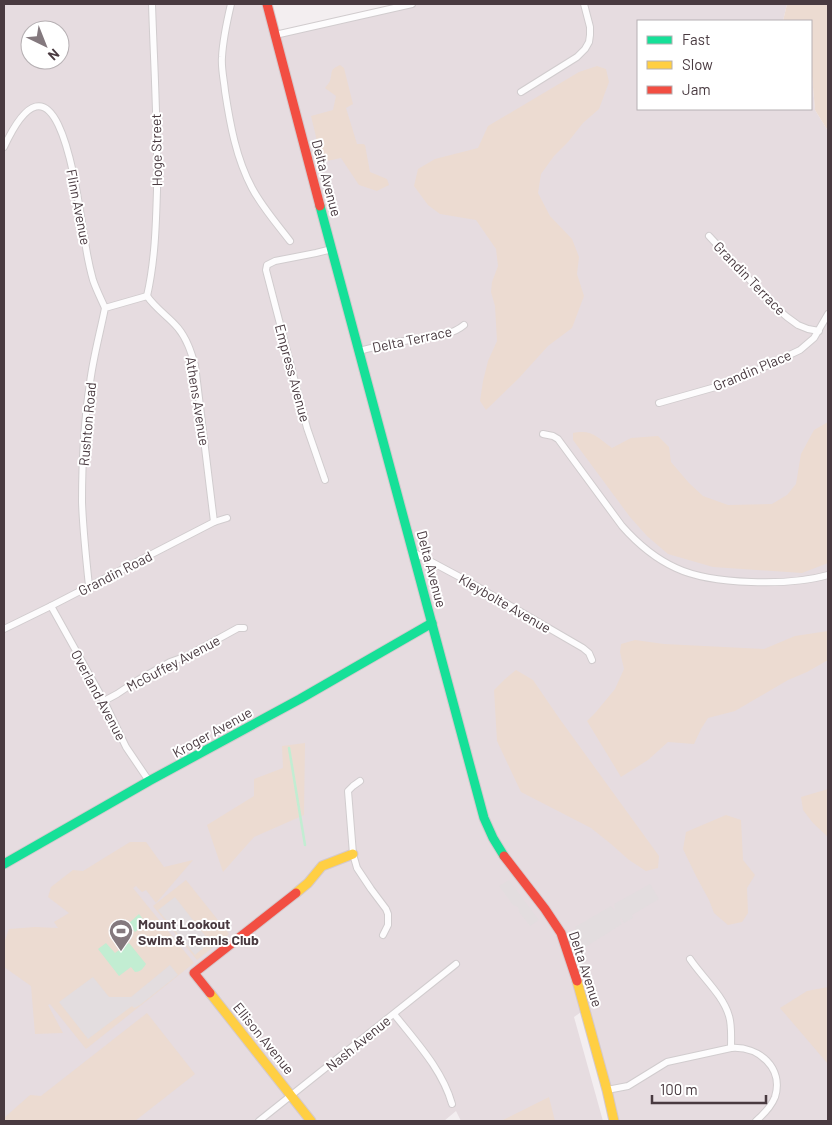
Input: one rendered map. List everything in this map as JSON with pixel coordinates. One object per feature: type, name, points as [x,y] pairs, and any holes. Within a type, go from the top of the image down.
[{"type":"main road","name":"Delta Avenue","points":[[267,4],[484,818],[503,855],[561,933],[571,961],[614,1121]]},
{"type":"main road","name":"Kroger Avenue","points":[[4,863],[149,781],[293,703],[432,623]]},
{"type":"main road","name":"Ellison Avenue","points":[[311,1121],[194,973],[308,882],[322,866],[353,854]]},
{"type":"street","name":"Hoge Street","points":[[147,296],[155,245],[157,160],[152,4]]},
{"type":"street","points":[[231,4],[222,58],[222,72],[233,138],[238,157],[252,188],[290,241]]},
{"type":"street","points":[[275,35],[412,4]]},
{"type":"street","points":[[522,92],[577,57],[585,49],[589,42],[590,27],[584,4]]},
{"type":"street","name":"Flinn Avenue","points":[[4,147],[12,130],[31,108],[37,106],[44,107],[53,114],[63,134],[82,217],[93,280],[105,308]]},
{"type":"street","name":"Grandin Terrace","points":[[708,236],[787,317],[798,325],[819,331]]},
{"type":"street","name":"Empress Avenue","points":[[325,480],[307,428],[266,270],[267,265],[274,261],[332,249]]},
{"type":"street","points":[[105,308],[147,296]]},
{"type":"street","name":"Athens Avenue","points":[[147,296],[179,329],[187,341],[195,365],[214,522]]},
{"type":"street","name":"Rushton Road","points":[[89,586],[84,540],[83,450],[90,382],[105,308]]},
{"type":"street","name":"Grandin Place","points":[[659,403],[747,375],[800,350],[809,344],[828,314]]},
{"type":"street","name":"Delta Terrace","points":[[359,351],[405,340],[440,335],[457,330],[464,325]]},
{"type":"street","points":[[543,434],[554,436],[558,439],[633,539],[654,555],[676,568],[693,575],[759,582],[797,581],[828,574]]},
{"type":"street","name":"Grandin Road","points":[[4,630],[214,522],[227,518]]},
{"type":"street","name":"Kleybolte Avenue","points":[[413,552],[584,648],[592,660]]},
{"type":"street","name":"Overland Avenue","points":[[51,606],[104,701],[126,747],[149,781]]},
{"type":"street","name":"McGuffey Avenue","points":[[104,701],[170,662],[187,656],[238,628],[244,628]]},
{"type":"street","points":[[360,781],[348,791],[353,854],[357,868],[388,914],[388,925],[382,935]]},
{"type":"street","points":[[690,960],[725,1005],[731,1024],[731,1048]]},
{"type":"street","name":"Nash Avenue","points":[[260,1121],[456,964]]},
{"type":"street","points":[[394,1014],[444,1080],[452,1104]]},
{"type":"street","points":[[607,1090],[628,1086],[667,1062],[739,1047],[756,1052],[764,1057],[776,1078],[775,1096],[768,1110],[756,1121]]},
{"type":"shaded area","points":[[4,4],[267,4],[275,34],[413,4],[787,4],[783,20],[637,20],[637,110],[812,110],[812,76],[815,110],[828,131],[828,1121],[614,1121],[584,1010],[574,1017],[603,1121],[461,1121],[456,1111],[444,1121],[4,1121]]},
{"type":"shaded area","points":[[787,4],[828,4],[828,131],[815,110],[812,76],[812,20],[783,20]]},
{"type":"shaded area","points":[[340,65],[344,68],[353,104],[346,108],[357,144],[365,145],[370,172],[387,179],[389,185],[377,191],[359,185],[341,158],[322,162],[311,116],[333,110],[336,96],[325,88],[330,81],[332,71]]},
{"type":"shaded area","points":[[597,66],[606,69],[609,82],[599,109],[583,123],[554,156],[541,174],[538,193],[550,216],[572,239],[579,257],[577,274],[584,296],[572,328],[548,346],[486,410],[480,401],[483,381],[488,361],[497,341],[495,306],[491,292],[492,282],[498,266],[496,249],[476,220],[440,214],[428,205],[414,186],[418,169],[435,159],[478,148],[488,126],[579,72]]},
{"type":"shaded area","points":[[828,422],[828,563],[802,573],[713,567],[668,554],[647,536],[630,517],[573,440],[573,433],[590,433],[612,448],[631,438],[658,436],[669,447],[671,462],[703,496],[728,505],[772,504],[787,495],[796,484],[801,454],[814,430]]},
{"type":"shaded area","points":[[828,631],[828,660],[788,680],[735,711],[708,718],[694,744],[668,742],[648,760],[621,777],[587,721],[615,689],[624,669],[620,652],[621,644],[635,640],[664,644],[764,649],[795,636]]},
{"type":"shaded area","points":[[516,670],[533,680],[659,856],[658,868],[646,871],[629,860],[591,828],[521,792],[497,741],[494,690]]},
{"type":"shaded area","points":[[305,743],[304,815],[254,837],[223,872],[207,825],[254,796],[254,779],[283,768],[282,746]]},
{"type":"shaded area","points":[[828,789],[828,837],[803,810],[801,797]]},
{"type":"shaded area","points":[[726,815],[741,820],[743,860],[755,875],[747,888],[748,913],[742,922],[728,925],[714,913],[683,849],[686,832]]},
{"type":"shaded area","name":"Mount Lookout Swim & Tennis Club","points":[[130,842],[146,842],[164,867],[193,860],[156,903],[146,890],[142,892],[136,886],[133,888],[194,963],[86,1049],[50,1004],[48,1005],[63,1033],[35,1034],[31,986],[4,967],[4,943],[9,929],[58,928],[54,922],[69,913],[48,897],[51,887],[73,870],[83,871]]},
{"type":"shaded area","name":"Mount Lookout Swim & Tennis Club","points":[[186,880],[229,934],[197,960],[153,906]]},
{"type":"shaded area","points":[[509,880],[539,920],[530,926],[519,912],[518,907],[513,905],[499,886]]},
{"type":"shaded area","points":[[650,884],[659,899],[632,915],[633,918],[624,923],[621,918],[622,924],[584,948],[579,943],[575,927],[611,906],[615,911],[614,904]]},
{"type":"shaded area","points":[[175,897],[210,942],[195,955],[158,910]]},
{"type":"shaded area","points":[[139,914],[146,923],[135,932],[128,924]]},
{"type":"shaded area","points":[[106,943],[115,953],[129,943],[146,964],[143,969],[135,972],[131,967],[119,976],[98,949]]},
{"type":"shaded area","points":[[170,965],[178,975],[140,1005],[134,1008],[132,1006],[88,1039],[59,1002],[93,977],[109,997],[131,997]]},
{"type":"shaded area","points":[[828,987],[828,1064],[780,1008],[807,991]]},
{"type":"shaded area","points":[[147,1013],[195,1074],[135,1121],[4,1121],[4,1118],[30,1095],[41,1096]]},
{"type":"shaded area","points":[[549,1097],[555,1121],[501,1121]]},
{"type":"waterway","points":[[289,748],[305,845]]},
{"type":"traffic: fast","points":[[320,206],[484,818],[504,856]]},
{"type":"traffic: fast","points":[[4,864],[432,623]]},
{"type":"traffic: slow","points":[[296,893],[308,883],[322,866],[353,854]]},
{"type":"traffic: slow","points":[[577,981],[614,1121]]},
{"type":"traffic: slow","points":[[210,993],[311,1121]]},
{"type":"traffic: jam","points":[[267,4],[320,206]]},
{"type":"traffic: jam","points":[[504,856],[561,933],[577,981]]},
{"type":"traffic: jam","points":[[210,993],[194,973],[296,893]]},
{"type":"place","name":"Mount Lookout Swim & Tennis Club","points":[[121,952]]}]
